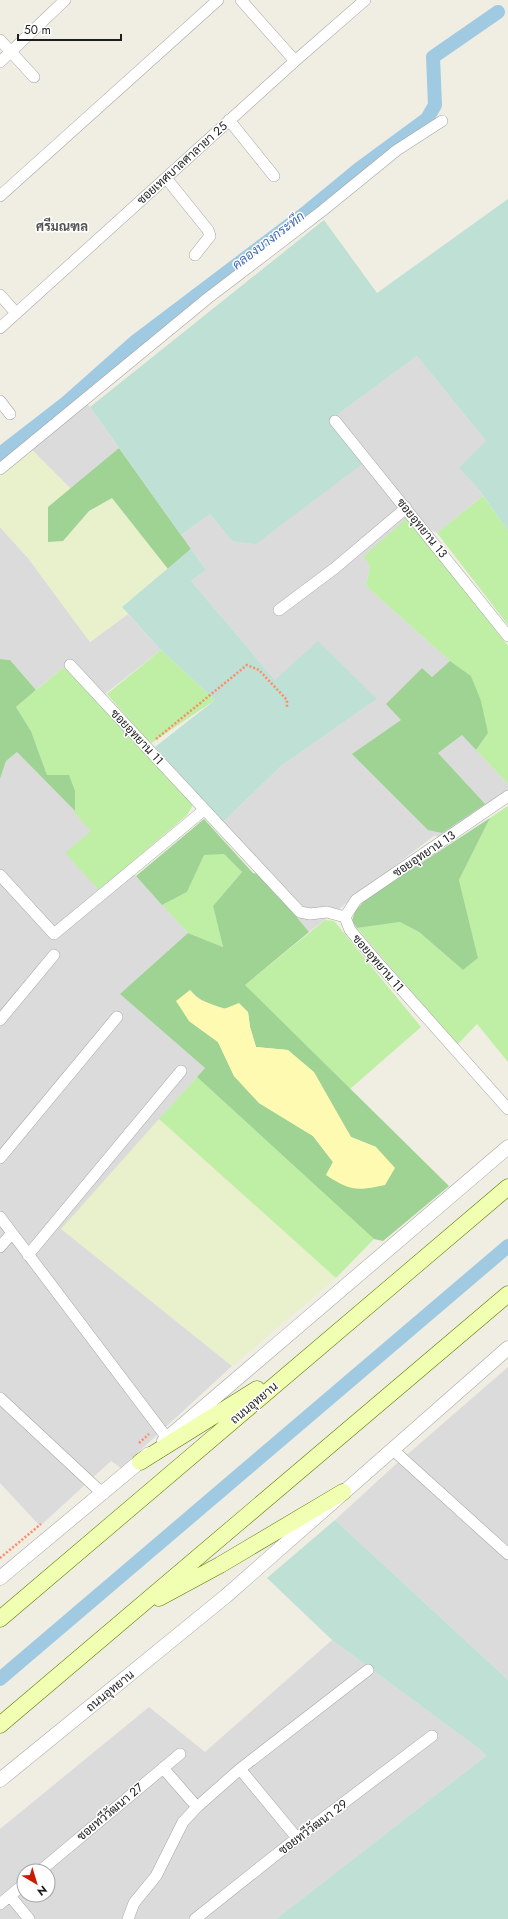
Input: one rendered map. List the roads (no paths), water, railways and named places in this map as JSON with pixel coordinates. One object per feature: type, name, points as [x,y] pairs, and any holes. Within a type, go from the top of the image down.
[{"type":"main road","name":"ถนนอุทยาน","points":[[0,1619],[508,1187]]},
{"type":"main road","points":[[0,1725],[508,1294]]},
{"type":"main road","points":[[140,1462],[228,1408],[322,1345]]},
{"type":"main road","points":[[131,1614],[220,1565],[343,1492]]},
{"type":"street","points":[[0,62],[65,0]]},
{"type":"street","points":[[0,196],[218,0]]},
{"type":"street","points":[[241,0],[295,61]]},
{"type":"street","name":"ซอยเทศบาลศาลายา 25","points":[[0,328],[229,120],[365,0]]},
{"type":"street","points":[[0,40],[34,77]]},
{"type":"street","points":[[229,120],[274,176]]},
{"type":"street","points":[[0,469],[202,303],[322,211],[397,150],[442,121]]},
{"type":"street","points":[[166,178],[208,230],[210,236],[196,255]]},
{"type":"street","points":[[0,295],[16,313]]},
{"type":"street","points":[[0,401],[10,414]]},
{"type":"street","name":"ซอยอุทยาน 13","points":[[335,421],[508,636]]},
{"type":"street","points":[[278,610],[335,568],[406,508]]},
{"type":"street","name":"ซอยอุทยาน 11","points":[[70,665],[300,912],[310,914],[327,912],[345,917],[350,930],[378,964],[508,1109]]},
{"type":"street","name":"ซอยอุทยาน 13","points":[[345,917],[356,900],[508,796]]},
{"type":"street","points":[[0,875],[54,934],[204,810]]},
{"type":"street","points":[[0,1020],[54,955]]},
{"type":"street","points":[[0,1158],[117,1017]]},
{"type":"street","points":[[28,1255],[181,1071]]},
{"type":"street","points":[[0,1578],[103,1494],[508,1147]]},
{"type":"street","points":[[0,1217],[167,1438]]},
{"type":"street","points":[[0,1247],[12,1233]]},
{"type":"street","name":"ถนนอุทยาน","points":[[0,1780],[199,1619],[508,1348]]},
{"type":"street","points":[[0,1398],[103,1494]]},
{"type":"street","points":[[392,1449],[508,1554]]},
{"type":"street","points":[[128,1919],[134,1903],[156,1876],[183,1822],[197,1807],[240,1769],[368,1670]]},
{"type":"street","name":"ซอยทวีวัฒนา 29","points":[[195,1919],[296,1838],[432,1736]]},
{"type":"street","name":"ซอยทวีวัฒนา 27","points":[[50,1863],[180,1754]]},
{"type":"street","points":[[163,1768],[197,1807]]},
{"type":"street","points":[[240,1769],[296,1838]]},
{"type":"street","points":[[0,1904],[16,1891]]},
{"type":"street","points":[[10,1896],[29,1919]]},
{"type":"waterway","name":"คลองบางกระทึก","points":[[0,454],[66,403],[136,341],[308,211],[359,169],[427,119],[435,105],[433,57],[498,12]]},
{"type":"waterway","points":[[0,1679],[508,1246]]},
{"type":"district","name":"ศรีมณฑล","points":[[62,226]]}]
